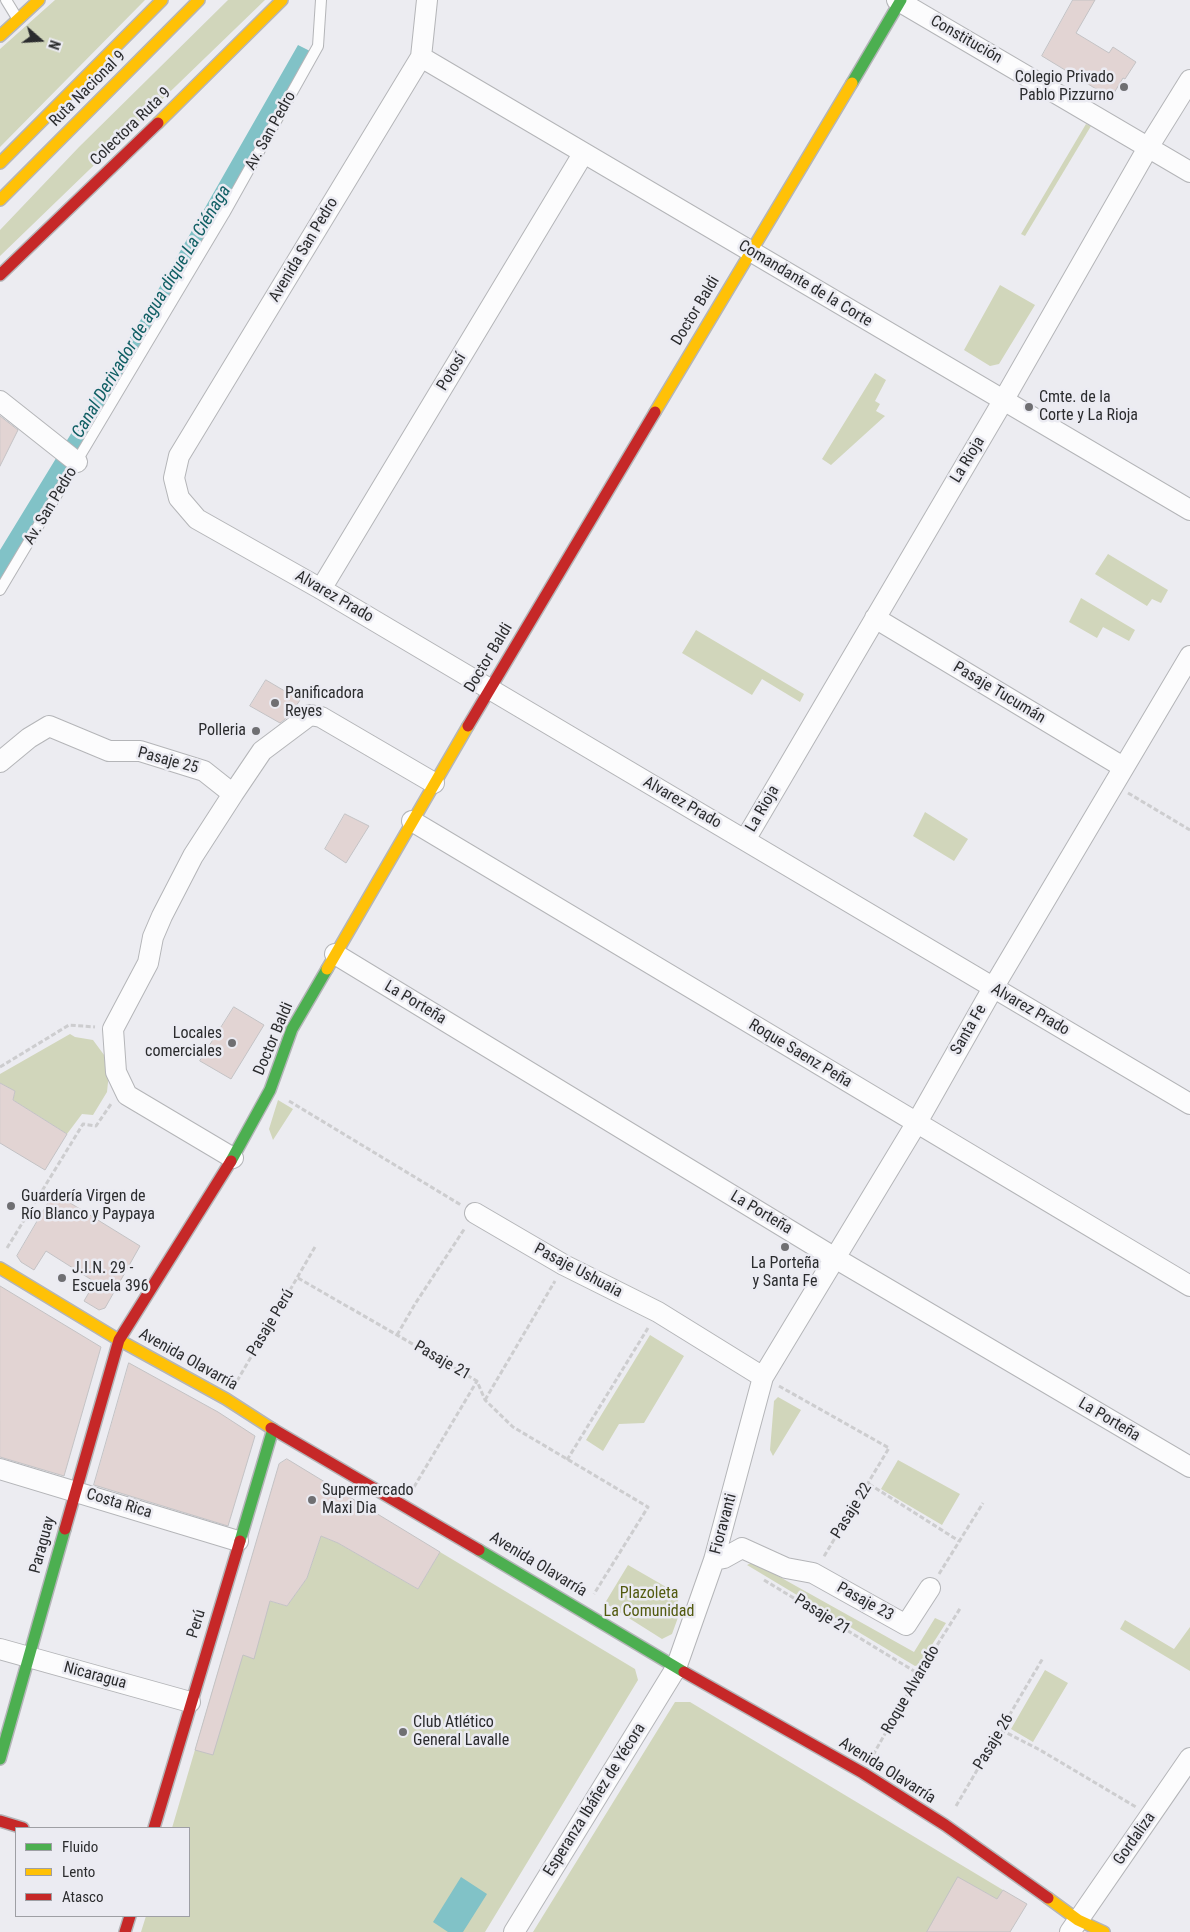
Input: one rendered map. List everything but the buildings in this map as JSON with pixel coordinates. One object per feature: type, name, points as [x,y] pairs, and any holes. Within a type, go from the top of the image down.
[{"type":"main road","points":[[0,36],[39,0]]},
{"type":"main road","name":"Ruta Nacional 9","points":[[0,163],[162,0]]},
{"type":"main road","name":"Ruta Nacional 9","points":[[0,200],[199,0]]},
{"type":"main road","name":"Colectora Ruta 9","points":[[0,275],[136,145],[282,0]]},
{"type":"main road","name":"Doctor Baldi","points":[[119,1340],[233,1158],[270,1090],[292,1029],[434,783],[899,1]]},
{"type":"main road","name":"Avenida Olavarría","points":[[1,1262],[119,1340],[226,1399],[273,1429],[404,1504],[676,1668],[863,1773],[945,1825],[1074,1926],[1104,1932]]},
{"type":"main road","name":"Paraguay","points":[[0,1759],[119,1340]]},
{"type":"main road","name":"Perú","points":[[154,1827],[238,1541],[273,1429]]},
{"type":"main road","points":[[0,1821],[20,1827]]},
{"type":"main road","points":[[125,1932],[130,1917]]},
{"type":"street","name":"Avenida San Pedro","points":[[178,498],[174,478],[179,456],[421,57],[427,0]]},
{"type":"street","name":"Constitución","points":[[899,1],[1149,146],[1190,172]]},
{"type":"street","name":"Comandante de la Corte","points":[[421,57],[1190,510]]},
{"type":"street","name":"La Rioja","points":[[745,840],[1003,401],[1149,146],[1190,80]]},
{"type":"street","name":"Potosí","points":[[321,589],[583,154]]},
{"type":"street","points":[[0,401],[76,462]]},
{"type":"street","name":"Alvarez Prado","points":[[178,498],[197,519],[321,589],[1190,1104]]},
{"type":"street","name":"Pasaje Tucumán","points":[[875,618],[1118,776]]},
{"type":"street","name":"Santa Fe","points":[[763,1377],[916,1124],[993,988],[1190,656]]},
{"type":"street","points":[[233,1158],[127,1095],[116,1072],[113,1029],[148,963],[153,937],[193,856],[262,751],[310,715],[321,717],[434,783]]},
{"type":"street","name":"Pasaje 25","points":[[0,762],[29,738],[48,726],[109,751],[140,751],[204,771],[233,794]]},
{"type":"street","name":"Roque Saenz Peña","points":[[412,821],[916,1124],[1190,1286]]},
{"type":"street","name":"La Porteña","points":[[335,954],[835,1258],[1190,1467]]},
{"type":"street","name":"Pasaje Ushuaia","points":[[475,1213],[564,1265],[658,1312],[763,1377]]},
{"type":"street","name":"Fioravanti","points":[[676,1668],[714,1560],[763,1377]]},
{"type":"street","name":"Costa Rica","points":[[0,1469],[75,1490],[238,1541]]},
{"type":"street","points":[[714,1560],[724,1558],[742,1548],[786,1568],[813,1574]]},
{"type":"street","name":"Pasaje 23","points":[[813,1574],[906,1625],[930,1588]]},
{"type":"street","name":"Nicaragua","points":[[0,1649],[190,1702]]},
{"type":"street","name":"Esperanza Ibáñez de Yécora","points":[[514,1932],[676,1668]]},
{"type":"street","name":"Gordaliza","points":[[1074,1926],[1190,1758]]},
{"type":"lane","points":[[6,0],[18,19]]},
{"type":"lane","name":"Av. San Pedro","points":[[0,590],[224,214],[318,46],[321,0]]},
{"type":"path","points":[[1118,776],[1190,830]]},
{"type":"path","points":[[0,1067],[69,1025],[113,1029]]},
{"type":"path","points":[[1,1262],[83,1124],[96,1126],[123,1086]]},
{"type":"path","points":[[270,1090],[475,1213],[415,1304],[397,1335]]},
{"type":"path","name":"Pasaje Perú","points":[[226,1399],[316,1246]]},
{"type":"path","points":[[486,1400],[564,1265]]},
{"type":"path","name":"Pasaje 21","points":[[298,1278],[477,1381],[486,1400],[513,1427],[648,1506],[583,1611]]},
{"type":"path","points":[[567,1460],[658,1312]]},
{"type":"path","name":"Pasaje 22","points":[[763,1377],[889,1448],[813,1574]]},
{"type":"path","points":[[404,1504],[477,1381]]},
{"type":"path","points":[[869,1484],[959,1541]]},
{"type":"path","points":[[930,1588],[983,1502]]},
{"type":"path","name":"Pasaje 21","points":[[758,1577],[919,1674]]},
{"type":"path","name":"Roque Alvarado","points":[[863,1773],[919,1674],[961,1608]]},
{"type":"path","name":"Pasaje 26","points":[[945,1825],[1043,1658]]},
{"type":"path","points":[[1001,1730],[1040,1750],[1151,1817]]},
{"type":"green space","points":[[55,0],[145,0],[0,147],[0,49]]},
{"type":"green space","points":[[228,0],[265,0],[0,256],[0,230],[79,147]]},
{"type":"green space","points":[[1086,124],[1091,126],[1025,236],[1021,234]]},
{"type":"green space","points":[[1000,285],[1035,305],[999,364],[990,366],[964,350]]},
{"type":"green space","points":[[875,373],[886,380],[875,401],[880,404],[876,411],[885,416],[831,465],[822,459]]},
{"type":"green space","points":[[1108,554],[1168,590],[1161,603],[1152,599],[1147,606],[1095,574]]},
{"type":"green space","points":[[1081,598],[1135,630],[1129,641],[1103,627],[1097,638],[1069,622]]},
{"type":"green space","points":[[696,630],[804,694],[800,702],[762,679],[752,695],[682,653]]},
{"type":"green space","points":[[925,812],[968,839],[954,861],[913,836]]},
{"type":"green space","points":[[70,1034],[75,1037],[93,1040],[110,1063],[107,1092],[93,1115],[82,1114],[67,1134],[13,1100],[15,1091],[0,1083],[0,1074]]},
{"type":"green space","points":[[278,1100],[293,1109],[273,1140],[269,1129]]},
{"type":"green space","points":[[650,1335],[684,1356],[644,1423],[619,1424],[603,1451],[586,1440]]},
{"type":"green space","points":[[778,1397],[801,1410],[773,1456],[770,1450],[774,1401]]},
{"type":"green space","points":[[898,1460],[960,1494],[942,1525],[881,1489]]},
{"type":"green space","name":"Club Atlético General Lavalle","points":[[321,1536],[338,1543],[418,1589],[440,1552],[635,1669],[638,1680],[485,1932],[141,1932],[146,1917],[190,1917],[190,1827],[172,1827],[241,1593],[287,1606],[307,1578]]},
{"type":"green space","points":[[753,1562],[914,1652],[935,1618],[946,1623],[919,1665],[915,1666],[747,1565]]},
{"type":"green space","name":"Plazoleta La Comunidad","points":[[628,1565],[680,1595],[677,1604],[680,1612],[672,1634],[662,1639],[605,1603]]},
{"type":"green space","points":[[1125,1620],[1174,1649],[1190,1627],[1190,1671],[1120,1629]]},
{"type":"green space","points":[[1045,1670],[1068,1683],[1033,1742],[1011,1729]]},
{"type":"green space","points":[[675,1702],[690,1702],[1003,1890],[994,1905],[990,1895],[958,1878],[965,1932],[533,1932]]},
{"type":"water","name":"Canal Derivador de agua dique La Ciénaga","points":[[298,45],[312,52],[281,110],[0,581],[0,550],[146,311]]},
{"type":"water","points":[[461,1877],[487,1894],[463,1932],[448,1932],[433,1922]]},
{"type":"traffic: fast","points":[[852,83],[901,0]]},
{"type":"traffic: fast","points":[[231,1161],[270,1090],[292,1029],[327,969]]},
{"type":"traffic: fast","points":[[240,1541],[273,1429]]},
{"type":"traffic: fast","points":[[0,1759],[65,1529]]},
{"type":"traffic: fast","points":[[479,1550],[684,1672]]},
{"type":"traffic: slow","points":[[0,36],[39,0]]},
{"type":"traffic: slow","points":[[0,163],[162,0]]},
{"type":"traffic: slow","points":[[0,200],[199,0]]},
{"type":"traffic: slow","points":[[158,123],[282,0]]},
{"type":"traffic: slow","points":[[655,412],[852,83]]},
{"type":"traffic: slow","points":[[327,969],[468,726]]},
{"type":"traffic: slow","points":[[0,1268],[119,1340],[226,1399],[271,1428]]},
{"type":"traffic: slow","points":[[1048,1898],[1078,1920],[1104,1932]]},
{"type":"traffic: jam","points":[[0,275],[158,123]]},
{"type":"traffic: jam","points":[[468,726],[655,412]]},
{"type":"traffic: jam","points":[[65,1529],[119,1340],[231,1161]]},
{"type":"traffic: jam","points":[[271,1428],[479,1550]]},
{"type":"traffic: jam","points":[[154,1827],[240,1541]]},
{"type":"traffic: jam","points":[[684,1672],[863,1773],[945,1825],[1048,1898]]},
{"type":"traffic: jam","points":[[0,1821],[20,1827]]},
{"type":"traffic: jam","points":[[125,1932],[130,1917]]},
{"type":"place","name":"Colegio Privado Pablo Pizzurno","points":[[1124,87]]},
{"type":"place","name":"Cmte. de la Corte y La Rioja","points":[[1029,407]]},
{"type":"place","name":"Panificadora Reyes","points":[[275,703]]},
{"type":"place","name":"Polleria","points":[[256,731]]},
{"type":"place","name":"Locales comerciales","points":[[232,1043]]},
{"type":"place","name":"Guardería Virgen de Río Blanco y Paypaya","points":[[11,1206]]},
{"type":"place","name":"La Porteña y Santa Fe","points":[[785,1247]]},
{"type":"place","name":"J.I.N. 29 - Escuela 396","points":[[62,1278]]},
{"type":"place","name":"Supermercado Maxi Dia","points":[[312,1500]]},
{"type":"place","name":"Club Atlético General Lavalle","points":[[403,1732]]}]
